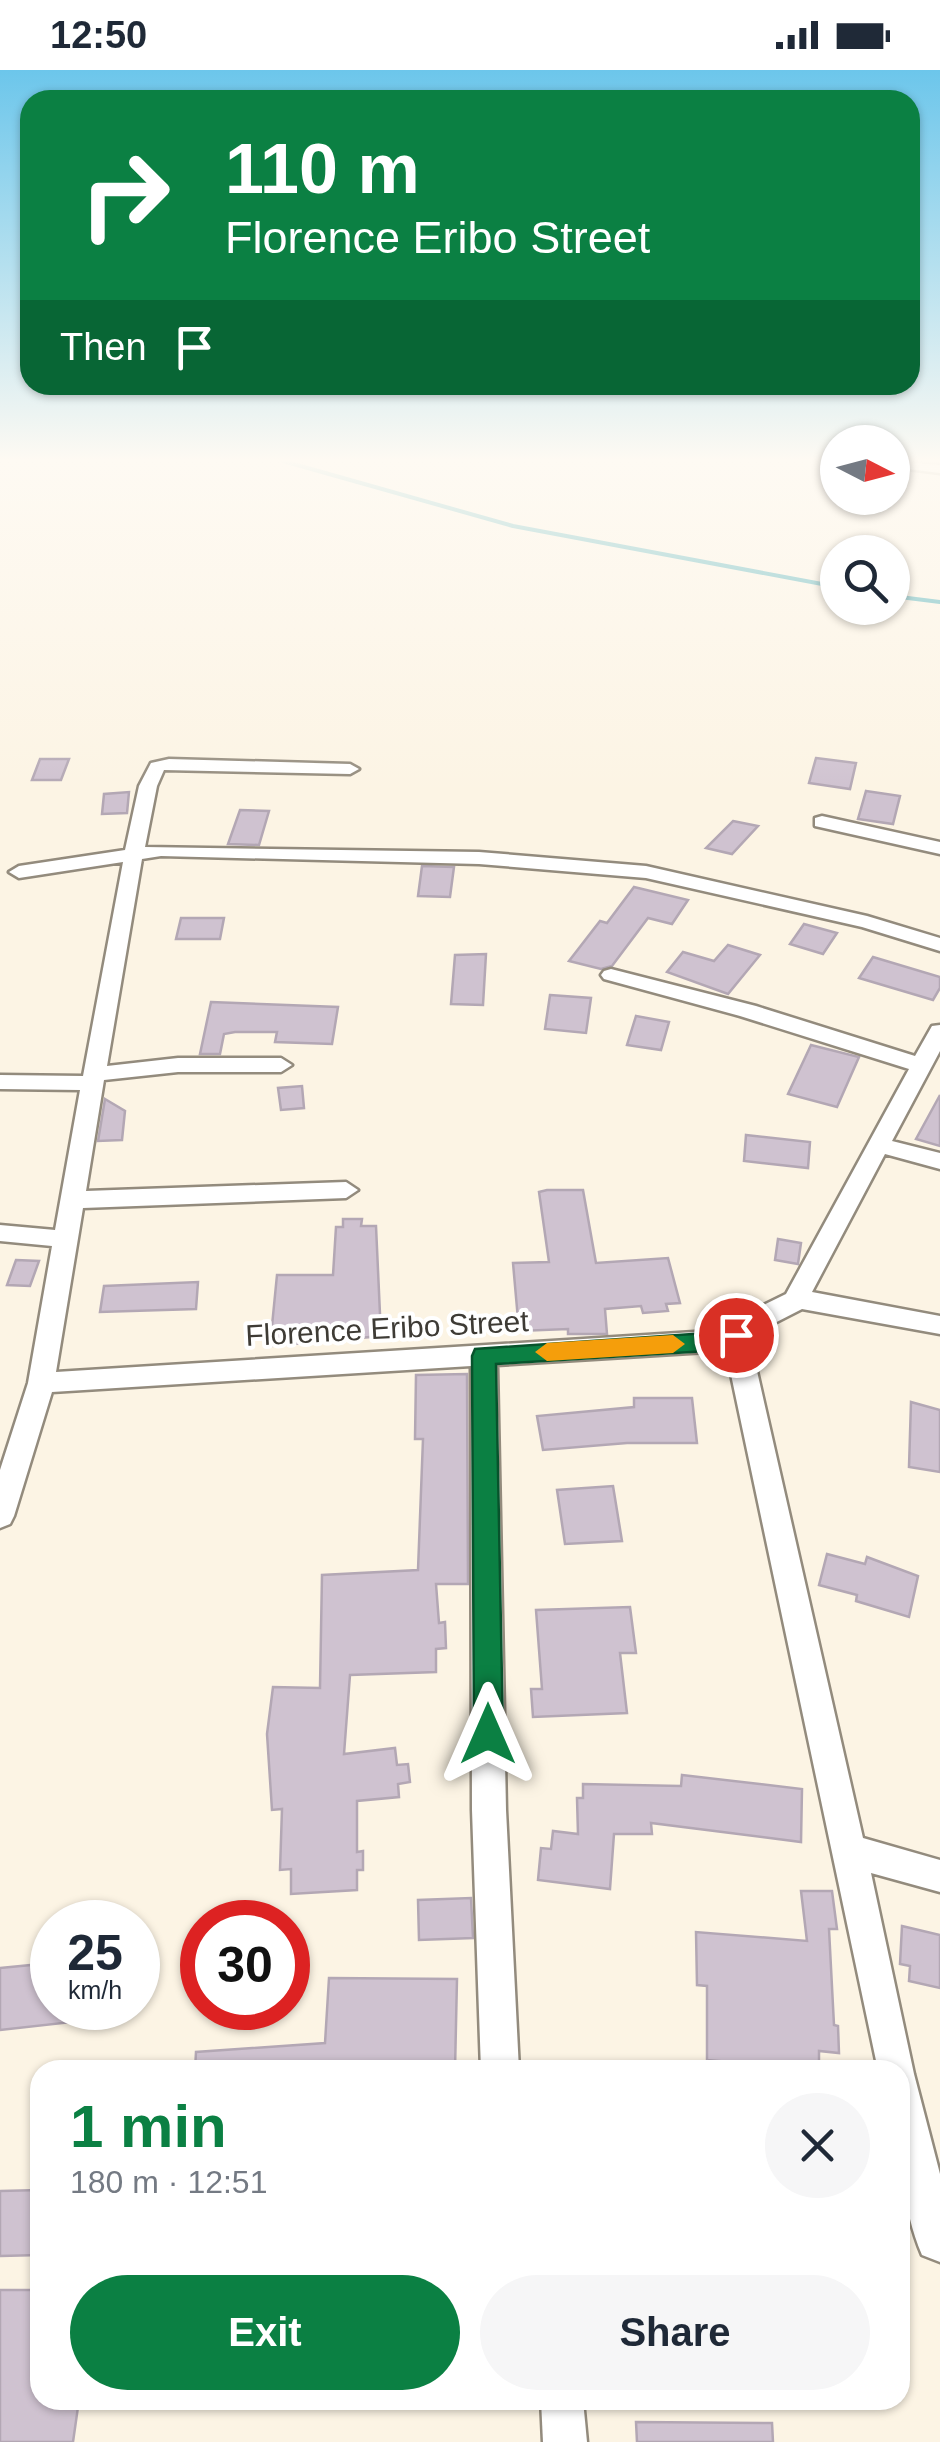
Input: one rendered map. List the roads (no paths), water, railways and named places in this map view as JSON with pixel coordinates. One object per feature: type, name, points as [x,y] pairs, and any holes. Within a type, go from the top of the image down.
[{"type":"street","points":[[0,1516],[41,1383],[148,786],[157,767],[170,764],[350,769]]},
{"type":"street","points":[[822,822],[940,848]]},
{"type":"street","points":[[20,872],[161,850],[478,858],[646,872],[867,922],[940,945]]},
{"type":"street","points":[[611,975],[748,1011],[920,1065]]},
{"type":"street","points":[[894,2060],[736,1335],[756,1319],[796,1299],[940,1031]]},
{"type":"street","points":[[0,1082],[93,1079],[178,1065],[280,1065]]},
{"type":"street","points":[[878,1145],[940,1161]]},
{"type":"street","points":[[72,1200],[346,1190]]},
{"type":"street","points":[[0,1234],[66,1238]]},
{"type":"street","points":[[796,1299],[940,1326]]},
{"type":"street","name":"Florence Eribo Street","points":[[41,1383],[707,1342],[736,1335]]},
{"type":"street","points":[[484,1356],[489,1810],[500,2060]]},
{"type":"street","points":[[848,1850],[940,1876]]},
{"type":"street","points":[[912,2189],[939,2247]]},
{"type":"street","points":[[563,2410],[566,2442]]},
{"type":"waterway","points":[[756,572],[820,584]]},
{"type":"waterway","points":[[910,598],[940,602]]}]
